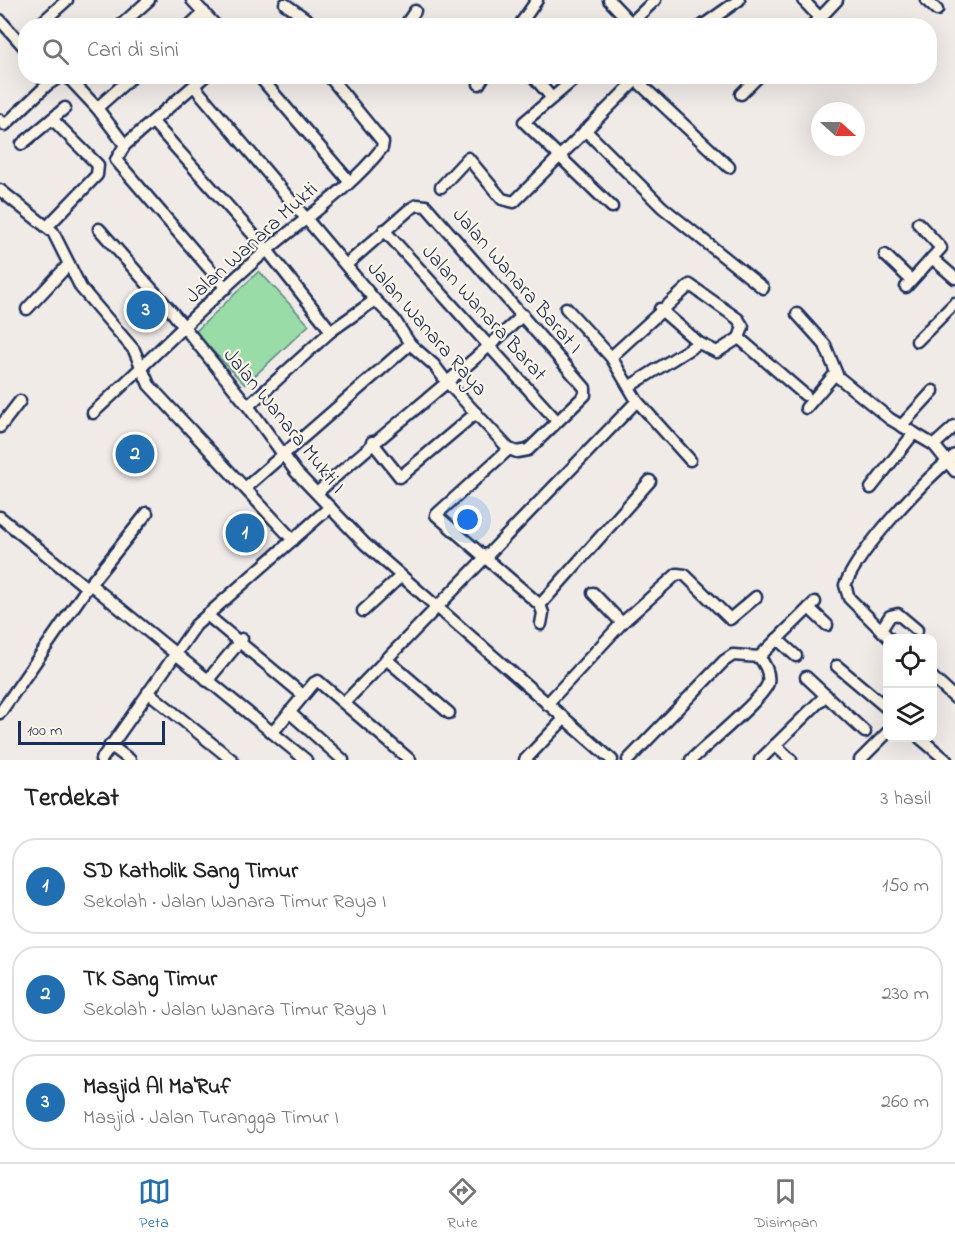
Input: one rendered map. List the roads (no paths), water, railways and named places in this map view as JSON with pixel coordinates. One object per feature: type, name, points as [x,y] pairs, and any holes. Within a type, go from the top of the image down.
[{"type":"street","points":[[47,18],[67,0]]},
{"type":"street","points":[[129,18],[149,0]]},
{"type":"street","points":[[192,0],[209,18]]},
{"type":"street","points":[[525,18],[537,0]]},
{"type":"street","points":[[609,0],[626,18]]},
{"type":"street","points":[[713,18],[739,0]]},
{"type":"street","points":[[803,0],[813,18]]},
{"type":"street","points":[[819,18],[837,0]]},
{"type":"street","points":[[926,0],[937,10]]},
{"type":"street","points":[[285,1],[306,18]]},
{"type":"street","points":[[636,18],[652,1]]},
{"type":"street","points":[[410,18],[415,11]]},
{"type":"street","points":[[198,18],[204,12]]},
{"type":"street","points":[[0,20],[18,41]]},
{"type":"street","points":[[0,31],[18,44]]},
{"type":"street","points":[[0,120],[5,125],[49,84]]},
{"type":"street","points":[[74,84],[97,108],[125,145]]},
{"type":"street","points":[[97,108],[124,84]]},
{"type":"street","points":[[266,84],[349,181]]},
{"type":"street","name":"Jalan Wanara Mukti","points":[[93,413],[267,250],[307,219],[378,152],[383,142],[336,84]]},
{"type":"street","points":[[540,84],[552,98]]},
{"type":"street","points":[[569,84],[524,122],[612,207]]},
{"type":"street","points":[[441,187],[468,158],[502,199],[510,202],[522,197],[632,84]]},
{"type":"street","points":[[644,84],[729,167]]},
{"type":"street","points":[[741,94],[751,84]]},
{"type":"street","points":[[194,86],[125,145],[116,160],[226,288]]},
{"type":"street","name":"Jalan Wanara Raya","points":[[194,86],[375,300],[394,319],[410,344],[434,365],[509,449]]},
{"type":"street","points":[[22,144],[65,108]]},
{"type":"street","points":[[47,227],[98,171],[98,165],[52,119]]},
{"type":"street","points":[[153,122],[267,250],[331,331]]},
{"type":"street","points":[[585,130],[662,207],[763,288]]},
{"type":"street","points":[[0,190],[53,232],[81,288],[134,350],[149,385],[293,540]]},
{"type":"street","name":"Jalan Wanara Barat I","points":[[384,230],[417,205],[426,206],[585,388],[585,395],[557,421]]},
{"type":"street","points":[[885,255],[908,283],[941,248],[918,223]]},
{"type":"street","name":"Jalan Wanara Mukti I","points":[[99,229],[248,406],[283,455],[330,507],[437,609],[612,760]]},
{"type":"street","points":[[346,265],[384,230]]},
{"type":"street","name":"Jalan Wanara Barat","points":[[384,230],[557,421]]},
{"type":"street","points":[[932,258],[955,278]]},
{"type":"street","points":[[27,309],[69,264]]},
{"type":"street","points":[[611,357],[660,309],[686,287],[693,286],[743,324],[739,338],[717,352],[699,343],[660,309]]},
{"type":"street","points":[[248,406],[331,331],[375,300]]},
{"type":"street","points":[[917,341],[955,303]]},
{"type":"street","points":[[566,308],[611,357],[637,401],[690,460]]},
{"type":"street","points":[[797,314],[825,345],[835,374],[901,426],[914,432],[952,458],[955,471]]},
{"type":"street","points":[[317,493],[372,442],[457,376],[523,315]]},
{"type":"street","points":[[739,338],[805,395]]},
{"type":"street","points":[[630,386],[699,343]]},
{"type":"street","points":[[245,488],[410,344]]},
{"type":"street","points":[[806,408],[835,374]]},
{"type":"street","points":[[901,426],[933,391]]},
{"type":"street","points":[[0,427],[20,401]]},
{"type":"street","points":[[345,702],[637,401]]},
{"type":"street","points":[[372,442],[400,477],[477,413]]},
{"type":"street","points":[[541,624],[543,613],[540,605],[437,514],[509,449],[526,451],[557,421]]},
{"type":"street","points":[[934,445],[955,426]]},
{"type":"street","points":[[871,488],[914,432]]},
{"type":"street","points":[[885,634],[849,598],[845,585],[852,569],[884,528],[952,458]]},
{"type":"street","points":[[540,605],[650,481]]},
{"type":"street","points":[[101,760],[196,625],[330,507]]},
{"type":"street","points":[[0,713],[89,586],[147,513]]},
{"type":"street","points":[[0,517],[177,655],[306,760]]},
{"type":"street","points":[[547,704],[622,623],[677,574],[685,575],[730,619],[756,597]]},
{"type":"street","points":[[363,611],[401,576]]},
{"type":"street","points":[[593,593],[622,623]]},
{"type":"street","points":[[628,760],[724,661],[733,655],[759,657],[812,605],[828,625]]},
{"type":"street","points":[[209,613],[304,694]]},
{"type":"street","points":[[881,630],[890,616],[898,614],[917,630]]},
{"type":"street","points":[[777,639],[796,656]]},
{"type":"street","points":[[207,681],[241,640]]},
{"type":"street","points":[[691,760],[762,693],[768,677],[766,667],[759,657]]},
{"type":"street","points":[[386,659],[448,713]]},
{"type":"street","points":[[837,666],[883,705]]},
{"type":"street","points":[[806,677],[865,732]]},
{"type":"street","points":[[273,732],[304,694],[318,681],[410,760]]},
{"type":"street","points":[[937,681],[955,698]]},
{"type":"street","points":[[148,692],[232,760]]},
{"type":"street","points":[[760,760],[826,695]]},
{"type":"street","points":[[289,712],[343,760]]},
{"type":"street","points":[[525,760],[564,719]]},
{"type":"street","points":[[860,760],[883,737]]},
{"type":"street","points":[[925,742],[946,760]]},
{"type":"street","points":[[110,745],[130,760]]},
{"type":"street","points":[[775,745],[791,760]]},
{"type":"place","name":"Masjid Al Ma'Ruf","points":[[146,310]]},
{"type":"place","name":"TK Sang Timur","points":[[135,454]]},
{"type":"place","name":"SD Katholik Sang Timur","points":[[245,533]]}]
